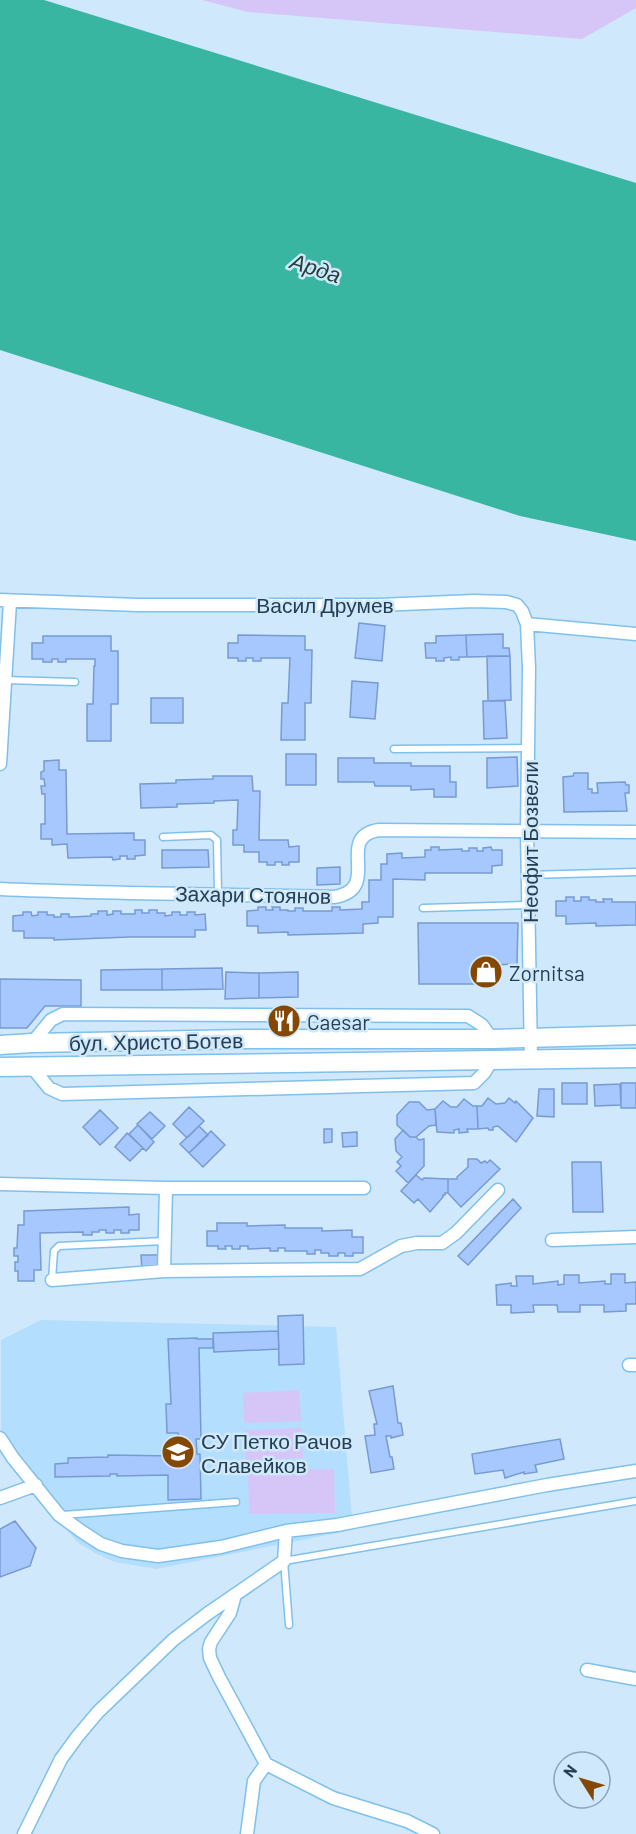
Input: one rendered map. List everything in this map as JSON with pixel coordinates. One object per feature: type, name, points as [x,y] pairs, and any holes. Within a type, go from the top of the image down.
[{"type":"main road","name":"бул. Христо Ботев","points":[[0,1045],[246,1039],[492,1039],[636,1035]]},
{"type":"main road","name":"бул. Христо Ботев","points":[[0,1067],[636,1058]]},
{"type":"street","name":"Васил Друмев","points":[[5,601],[138,605],[379,605],[506,602],[517,605],[527,624]]},
{"type":"street","points":[[0,764],[5,680],[5,601]]},
{"type":"street","points":[[527,624],[636,634]]},
{"type":"street","name":"Неофит Бозвели","points":[[527,624],[529,668],[527,832],[531,1059]]},
{"type":"street","name":"Захари Стоянов","points":[[0,889],[83,893],[334,897],[345,895],[353,890],[357,883],[359,845],[362,837],[369,831],[636,832]]},
{"type":"street","points":[[32,1043],[51,1020],[63,1014],[468,1016],[482,1025],[492,1039]]},
{"type":"street","points":[[31,1066],[49,1088],[62,1094],[474,1083],[492,1060]]},
{"type":"street","points":[[0,1184],[166,1188],[364,1188]]},
{"type":"street","points":[[164,1271],[166,1188]]},
{"type":"street","points":[[52,1280],[164,1271],[360,1269],[401,1246],[417,1243],[442,1243],[456,1233],[498,1190]]},
{"type":"street","points":[[552,1240],[636,1238]]},
{"type":"street","points":[[0,1438],[59,1515],[101,1544],[122,1551],[158,1556],[221,1547],[286,1531],[337,1526],[547,1485],[636,1471]]},
{"type":"street","points":[[0,1498],[36,1485]]},
{"type":"street","points":[[24,1834],[61,1759],[98,1712],[173,1640],[284,1561],[286,1531]]},
{"type":"street","points":[[235,1595],[230,1613],[211,1642],[210,1658],[266,1764],[333,1798],[407,1821],[433,1834]]},
{"type":"street","points":[[587,1670],[636,1679]]},
{"type":"street","points":[[247,1834],[254,1781],[266,1764]]},
{"type":"lane","points":[[5,680],[75,682]]},
{"type":"lane","points":[[394,749],[528,748]]},
{"type":"lane","points":[[163,837],[211,836],[216,840],[218,894]]},
{"type":"lane","points":[[528,875],[636,872]]},
{"type":"lane","points":[[423,908],[528,905]]},
{"type":"lane","points":[[52,1280],[54,1251],[59,1246],[165,1241]]},
{"type":"lane","points":[[289,1625],[284,1561],[636,1501]]},
{"type":"lane","points":[[59,1515],[236,1502]]},
{"type":"shaded area","points":[[202,0],[636,0],[636,8],[582,39],[248,12]]},
{"type":"shaded area","name":"СУ Петко Рачов Славейков","points":[[41,1320],[336,1327],[353,1530],[156,1569],[115,1562],[77,1542],[34,1490],[1,1435],[1,1340]]},
{"type":"shaded area","points":[[299,1390],[301,1421],[244,1423],[243,1393]]},
{"type":"shaded area","points":[[301,1428],[303,1458],[246,1460],[245,1430]]},
{"type":"shaded area","points":[[334,1469],[335,1513],[249,1514],[248,1470]]},
{"type":"water","name":"Арда","points":[[0,0],[44,0],[636,183],[636,541],[520,516],[0,350]]},
{"type":"building","points":[[359,623],[385,626],[382,661],[355,658]]},
{"type":"building","points":[[503,634],[503,648],[509,648],[510,656],[467,657],[466,635]]},
{"type":"building","points":[[238,635],[305,636],[305,650],[312,650],[311,703],[305,703],[305,740],[281,740],[282,703],[288,703],[290,658],[261,658],[261,661],[253,661],[253,658],[246,658],[246,661],[238,661],[238,658],[228,658],[228,643],[238,643]]},
{"type":"building","points":[[466,635],[467,657],[459,657],[459,660],[451,660],[451,657],[444,658],[444,661],[426,658],[425,643],[436,643],[436,636]]},
{"type":"building","points":[[43,636],[111,636],[111,651],[118,651],[118,704],[111,704],[111,741],[87,741],[87,704],[93,704],[95,659],[66,659],[66,662],[58,662],[58,659],[52,659],[52,662],[43,662],[43,659],[32,659],[32,643],[43,643]]},
{"type":"building","points":[[487,656],[510,656],[511,700],[488,701]]},
{"type":"building","points":[[352,681],[378,683],[375,719],[350,717]]},
{"type":"building","points":[[151,698],[183,698],[183,723],[151,723]]},
{"type":"building","points":[[483,701],[505,701],[507,738],[484,739]]},
{"type":"building","points":[[286,754],[316,754],[316,785],[286,785]]},
{"type":"building","points":[[517,757],[518,786],[487,788],[487,758]]},
{"type":"building","points":[[338,758],[374,758],[374,763],[411,763],[411,766],[450,766],[450,782],[456,782],[456,797],[434,797],[434,789],[411,790],[411,786],[375,786],[374,782],[338,782]]},
{"type":"building","points":[[59,760],[59,770],[66,770],[67,834],[134,833],[134,840],[145,840],[145,855],[135,856],[135,859],[120,856],[120,859],[113,860],[112,857],[68,858],[67,844],[52,845],[52,839],[41,839],[41,824],[45,824],[45,794],[42,794],[41,786],[45,786],[44,779],[41,779],[41,772],[44,771],[44,761]]},
{"type":"building","points":[[574,773],[588,773],[588,789],[592,789],[592,793],[598,793],[597,783],[625,782],[629,785],[629,793],[625,793],[627,811],[564,812],[563,777],[573,776]]},
{"type":"building","points":[[213,776],[252,776],[253,791],[260,791],[259,840],[288,840],[289,847],[299,846],[299,862],[282,865],[282,862],[275,862],[275,865],[267,865],[267,862],[259,862],[259,852],[244,852],[244,845],[233,845],[233,830],[237,830],[238,800],[177,804],[177,807],[141,808],[140,784],[213,779]]},
{"type":"building","points":[[431,847],[439,847],[439,850],[462,849],[462,851],[477,848],[477,851],[483,851],[483,848],[491,847],[492,850],[502,850],[502,865],[492,866],[492,873],[425,873],[425,880],[393,879],[393,917],[378,917],[378,923],[363,924],[363,933],[288,935],[288,932],[258,933],[258,926],[247,926],[247,911],[258,910],[258,907],[273,910],[272,907],[280,907],[280,910],[288,911],[303,908],[303,911],[332,911],[332,907],[340,907],[340,910],[362,909],[362,902],[369,902],[369,880],[381,880],[381,864],[387,864],[387,854],[402,853],[402,858],[425,857],[425,850],[431,850]]},
{"type":"building","points":[[162,850],[208,850],[209,867],[162,868]]},
{"type":"building","points":[[340,867],[340,884],[317,885],[317,868]]},
{"type":"building","points":[[566,897],[574,897],[574,901],[581,901],[581,897],[589,897],[589,900],[596,900],[596,902],[612,899],[612,902],[636,902],[636,925],[566,924],[566,916],[556,916],[556,901],[566,901]]},
{"type":"building","points":[[135,910],[149,913],[149,910],[157,910],[157,913],[165,913],[165,916],[172,915],[172,912],[180,912],[180,915],[187,915],[187,912],[195,912],[195,915],[205,914],[206,930],[195,930],[195,937],[54,940],[54,938],[24,938],[24,931],[13,931],[13,916],[23,915],[23,912],[31,912],[32,916],[38,915],[38,912],[47,912],[47,915],[54,915],[54,917],[69,914],[69,917],[72,917],[91,916],[91,914],[98,914],[98,911],[107,911],[107,915],[113,914],[113,911],[121,911],[121,914],[135,914]]},
{"type":"building","points":[[418,923],[518,923],[517,964],[493,965],[493,984],[419,984]]},
{"type":"building","points":[[222,968],[223,989],[162,990],[162,969]]},
{"type":"building","points":[[162,969],[162,990],[101,990],[101,970]]},
{"type":"building","points":[[226,972],[259,973],[259,998],[225,999]]},
{"type":"building","points":[[298,972],[298,997],[259,998],[259,973]]},
{"type":"building","points":[[0,979],[81,980],[81,1006],[45,1006],[27,1028],[0,1028]]},
{"type":"building","points":[[562,1083],[587,1083],[587,1104],[562,1104]]},
{"type":"building","points":[[621,1083],[636,1083],[636,1108],[621,1108]]},
{"type":"building","points":[[620,1084],[621,1105],[595,1106],[594,1085]]},
{"type":"building","points":[[539,1089],[554,1089],[554,1117],[537,1116]]},
{"type":"building","points":[[488,1098],[496,1104],[505,1103],[509,1098],[515,1103],[516,1101],[533,1118],[516,1142],[498,1126],[493,1127],[493,1130],[478,1129],[477,1106],[482,1106]]},
{"type":"building","points":[[464,1099],[473,1106],[477,1106],[478,1129],[467,1129],[468,1132],[459,1133],[459,1129],[454,1130],[454,1133],[437,1132],[435,1109],[443,1101],[451,1107],[457,1107]]},
{"type":"building","points":[[409,1102],[419,1102],[427,1110],[435,1109],[436,1125],[429,1126],[416,1137],[410,1137],[397,1125],[397,1115]]},
{"type":"building","points":[[189,1107],[204,1121],[187,1138],[173,1124]]},
{"type":"building","points":[[100,1110],[118,1128],[100,1145],[83,1127]]},
{"type":"building","points":[[150,1112],[165,1126],[152,1139],[137,1124]]},
{"type":"building","points":[[138,1125],[154,1142],[146,1151],[129,1134]]},
{"type":"building","points":[[199,1126],[208,1135],[189,1153],[180,1144]]},
{"type":"building","points":[[324,1129],[332,1129],[332,1142],[324,1143]]},
{"type":"building","points":[[403,1130],[410,1137],[424,1139],[424,1166],[408,1183],[396,1171],[401,1166],[397,1162],[402,1157],[396,1151],[395,1139]]},
{"type":"building","points":[[211,1131],[225,1145],[203,1167],[189,1153]]},
{"type":"building","points":[[357,1132],[357,1146],[343,1147],[342,1133]]},
{"type":"building","points":[[127,1133],[143,1148],[130,1161],[115,1147]]},
{"type":"building","points":[[468,1159],[477,1159],[481,1163],[485,1161],[487,1163],[490,1160],[500,1169],[461,1207],[448,1193],[448,1179],[457,1179],[468,1167]]},
{"type":"building","points":[[572,1162],[601,1162],[603,1212],[573,1212]]},
{"type":"building","points":[[416,1175],[422,1180],[424,1178],[448,1179],[448,1193],[443,1195],[430,1212],[418,1199],[414,1203],[401,1191]]},
{"type":"building","points":[[513,1199],[521,1208],[468,1265],[458,1256]]},
{"type":"building","points":[[129,1207],[129,1215],[139,1214],[139,1230],[121,1233],[121,1230],[114,1230],[114,1233],[106,1233],[106,1230],[99,1230],[99,1232],[92,1232],[92,1235],[83,1235],[83,1232],[40,1233],[41,1270],[34,1270],[34,1281],[18,1281],[15,1262],[18,1262],[18,1256],[14,1256],[14,1248],[17,1248],[18,1225],[24,1225],[24,1211]]},
{"type":"building","points":[[217,1223],[247,1223],[247,1226],[285,1225],[285,1228],[322,1228],[322,1231],[352,1230],[352,1237],[363,1237],[363,1253],[345,1256],[345,1253],[338,1253],[338,1256],[329,1256],[329,1253],[321,1253],[321,1250],[315,1250],[315,1254],[307,1254],[307,1251],[285,1251],[285,1248],[270,1251],[270,1248],[248,1249],[248,1246],[240,1246],[240,1249],[232,1249],[232,1246],[225,1246],[226,1249],[218,1249],[218,1246],[207,1246],[207,1231],[217,1231]]},
{"type":"building","points":[[141,1255],[158,1255],[159,1269],[142,1270]]},
{"type":"building","points":[[611,1274],[625,1274],[625,1283],[636,1282],[636,1304],[626,1304],[626,1311],[604,1312],[604,1305],[580,1305],[580,1312],[558,1312],[557,1305],[533,1305],[534,1312],[511,1313],[511,1305],[497,1305],[496,1285],[511,1283],[511,1286],[517,1286],[516,1276],[533,1276],[533,1284],[558,1281],[558,1285],[564,1284],[564,1275],[579,1275],[579,1283],[605,1281],[605,1284],[611,1284]]},
{"type":"building","points":[[303,1315],[304,1364],[279,1365],[278,1316]]},
{"type":"building","points":[[278,1331],[279,1349],[214,1352],[213,1333]]},
{"type":"building","points":[[168,1339],[213,1339],[213,1348],[199,1348],[201,1439],[196,1439],[197,1454],[200,1454],[201,1499],[168,1500],[168,1475],[117,1476],[117,1474],[110,1474],[110,1476],[55,1477],[55,1464],[68,1463],[68,1458],[108,1457],[108,1455],[174,1456],[175,1453],[177,1454],[178,1433],[167,1433],[166,1404],[171,1404]]},
{"type":"building","points":[[393,1386],[398,1423],[401,1423],[403,1435],[391,1438],[391,1436],[386,1436],[394,1469],[371,1473],[365,1436],[375,1435],[374,1424],[377,1424],[369,1391]]},
{"type":"building","points":[[560,1439],[564,1459],[535,1465],[537,1472],[524,1474],[524,1472],[505,1478],[503,1470],[475,1474],[472,1454]]},
{"type":"building","points":[[15,1521],[36,1548],[30,1566],[0,1577],[0,1529]]},
{"type":"place","name":"Zornitsa","points":[[486,972]]},
{"type":"place","name":"Caesar","points":[[284,1021]]},
{"type":"place","name":"СУ Петко Рачов Славейков","points":[[178,1452]]}]
